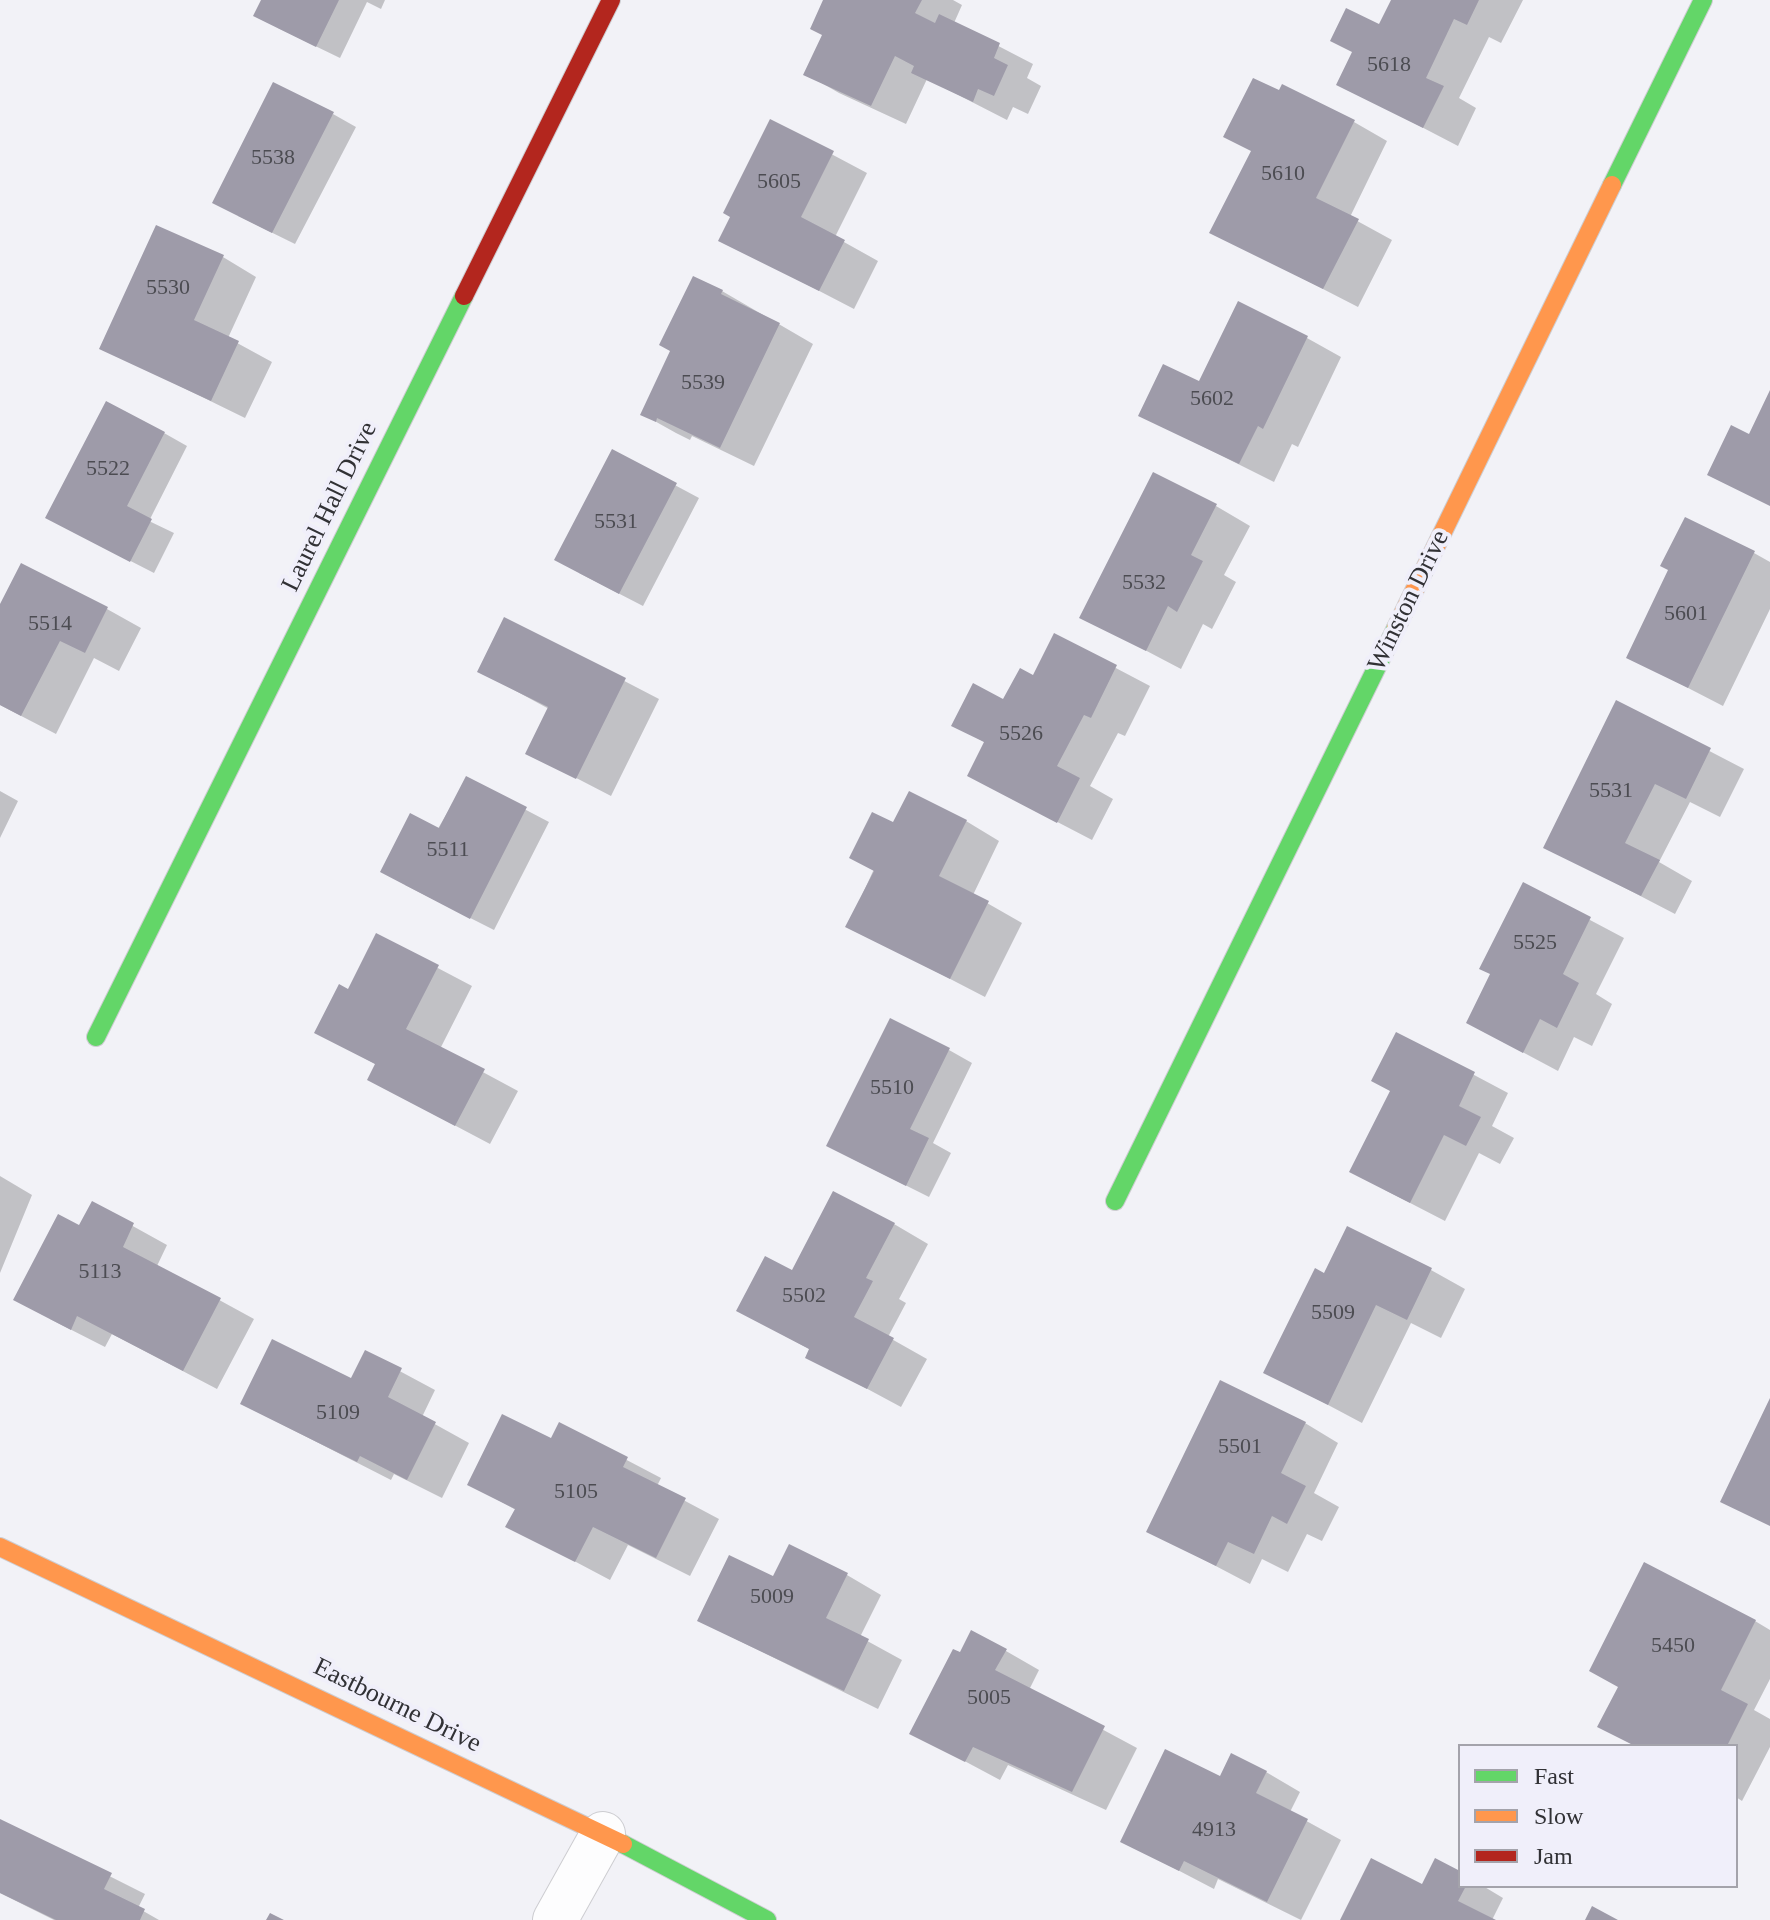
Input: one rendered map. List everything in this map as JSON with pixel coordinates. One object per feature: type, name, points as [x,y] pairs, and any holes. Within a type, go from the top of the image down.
[{"type":"street","name":"Laurel Hall Drive","points":[[96,1037],[611,0]]},
{"type":"street","name":"Winston Drive","points":[[1115,1201],[1703,0]]},
{"type":"street","name":"Eastbourne Drive","points":[[0,1547],[603,1834],[767,1920]]},
{"type":"street","points":[[555,1920],[603,1834]]},
{"type":"building","points":[[261,0],[339,0],[316,47],[253,16]]},
{"type":"building","points":[[823,0],[922,0],[915,13],[935,23],[939,14],[1000,43],[994,58],[1008,65],[994,96],[978,89],[973,102],[911,73],[914,66],[895,56],[871,106],[803,75],[822,35],[810,29]]},
{"type":"building","points":[[1391,0],[1479,0],[1467,25],[1454,19],[1426,78],[1444,86],[1423,128],[1336,85],[1352,52],[1330,41],[1346,8],[1379,24]]},
{"type":"building","points":[[1253,78],[1279,90],[1282,84],[1355,120],[1316,198],[1359,219],[1323,289],[1209,233],[1251,151],[1223,137]]},
{"type":"building","points":[[273,82],[334,112],[272,233],[212,203]]},
{"type":"building","points":[[770,119],[834,151],[801,217],[845,240],[819,291],[718,241],[730,217],[723,213]]},
{"type":"building","points":[[156,225],[224,255],[194,320],[239,341],[211,401],[99,349]]},
{"type":"building","points":[[693,276],[723,290],[721,294],[780,323],[720,448],[657,418],[656,422],[640,415],[670,351],[659,345]]},
{"type":"building","points":[[1238,301],[1308,336],[1263,429],[1258,426],[1239,464],[1138,416],[1163,364],[1199,381]]},
{"type":"building","points":[[1770,390],[1770,506],[1707,475],[1731,425],[1749,434]]},
{"type":"building","points":[[106,401],[165,432],[127,506],[152,519],[130,562],[45,518]]},
{"type":"building","points":[[612,449],[677,483],[619,594],[554,560]]},
{"type":"building","points":[[1153,472],[1217,504],[1191,555],[1203,561],[1177,612],[1168,606],[1146,651],[1079,618]]},
{"type":"building","points":[[1685,517],[1755,551],[1688,688],[1626,658],[1668,570],[1660,566]]},
{"type":"building","points":[[21,563],[108,607],[85,653],[60,641],[21,716],[0,705],[0,604]]},
{"type":"building","points":[[504,617],[626,678],[576,779],[525,754],[548,707],[477,672]]},
{"type":"building","points":[[1054,633],[1117,665],[1091,718],[1084,715],[1057,766],[1080,778],[1057,823],[967,776],[984,742],[951,726],[973,683],[1003,699],[1020,668],[1033,675]]},
{"type":"building","points":[[1616,700],[1711,748],[1686,799],[1655,784],[1625,843],[1660,860],[1641,896],[1543,848]]},
{"type":"building","points":[[466,776],[527,807],[470,919],[380,872],[410,813],[439,828]]},
{"type":"building","points":[[909,791],[967,820],[939,876],[989,901],[950,979],[845,927],[874,871],[849,858],[872,812],[893,822]]},
{"type":"building","points":[[1523,882],[1591,917],[1563,974],[1579,983],[1557,1028],[1540,1019],[1523,1053],[1466,1023],[1490,974],[1479,969]]},
{"type":"building","points":[[376,933],[439,965],[406,1029],[485,1069],[455,1126],[367,1080],[375,1064],[314,1033],[339,984],[348,989]]},
{"type":"building","points":[[890,1018],[950,1048],[910,1129],[929,1138],[906,1186],[826,1146]]},
{"type":"building","points":[[1396,1032],[1475,1072],[1459,1106],[1481,1117],[1466,1146],[1444,1135],[1410,1203],[1349,1172],[1390,1091],[1371,1081]]},
{"type":"building","points":[[833,1191],[895,1223],[866,1278],[873,1281],[854,1317],[894,1338],[867,1389],[805,1358],[809,1349],[736,1311],[765,1256],[792,1270]]},
{"type":"building","points":[[92,1201],[134,1223],[123,1247],[221,1298],[183,1371],[77,1316],[71,1330],[13,1300],[58,1214],[79,1225]]},
{"type":"building","points":[[1347,1226],[1432,1268],[1407,1320],[1376,1305],[1328,1405],[1263,1373],[1315,1268],[1324,1273]]},
{"type":"building","points":[[272,1339],[351,1378],[365,1350],[402,1368],[388,1397],[436,1422],[407,1480],[360,1456],[357,1462],[240,1404]]},
{"type":"building","points":[[1220,1380],[1306,1422],[1281,1473],[1306,1486],[1287,1524],[1272,1516],[1254,1554],[1228,1542],[1216,1566],[1146,1532]]},
{"type":"building","points":[[1770,1398],[1770,1526],[1720,1502]]},
{"type":"building","points":[[502,1414],[551,1438],[559,1422],[628,1457],[623,1467],[686,1498],[656,1558],[593,1527],[575,1562],[505,1527],[515,1509],[467,1485]]},
{"type":"building","points":[[789,1544],[848,1573],[826,1618],[869,1639],[844,1691],[697,1621],[729,1555],[773,1576]]},
{"type":"building","points":[[1644,1562],[1756,1620],[1721,1690],[1748,1704],[1728,1744],[1631,1744],[1597,1727],[1618,1687],[1589,1671]]},
{"type":"building","points":[[971,1630],[1007,1649],[995,1670],[1105,1726],[1072,1792],[973,1747],[965,1762],[909,1734],[953,1649],[960,1652]]},
{"type":"building","points":[[1165,1749],[1220,1776],[1231,1753],[1267,1771],[1256,1793],[1308,1819],[1267,1902],[1184,1861],[1179,1871],[1120,1842]]},
{"type":"building","points":[[0,1819],[112,1873],[104,1889],[145,1909],[140,1920],[56,1920],[0,1893]]},
{"type":"building","points":[[1371,1858],[1422,1884],[1435,1858],[1458,1870],[1458,1888],[1465,1888],[1458,1901],[1496,1920],[1340,1920]]},
{"type":"building","points":[[1592,1906],[1618,1920],[1585,1920]]},
{"type":"building","points":[[270,1913],[284,1920],[266,1920]]},
{"type":"traffic: fast","points":[[1612,185],[1703,0]]},
{"type":"traffic: fast","points":[[96,1037],[464,296]]},
{"type":"traffic: fast","points":[[1115,1201],[1396,628]]},
{"type":"traffic: fast","points":[[623,1844],[767,1920]]},
{"type":"traffic: slow","points":[[1396,628],[1612,185]]},
{"type":"traffic: slow","points":[[0,1547],[623,1844]]},
{"type":"traffic: jam","points":[[464,296],[611,0]]}]
